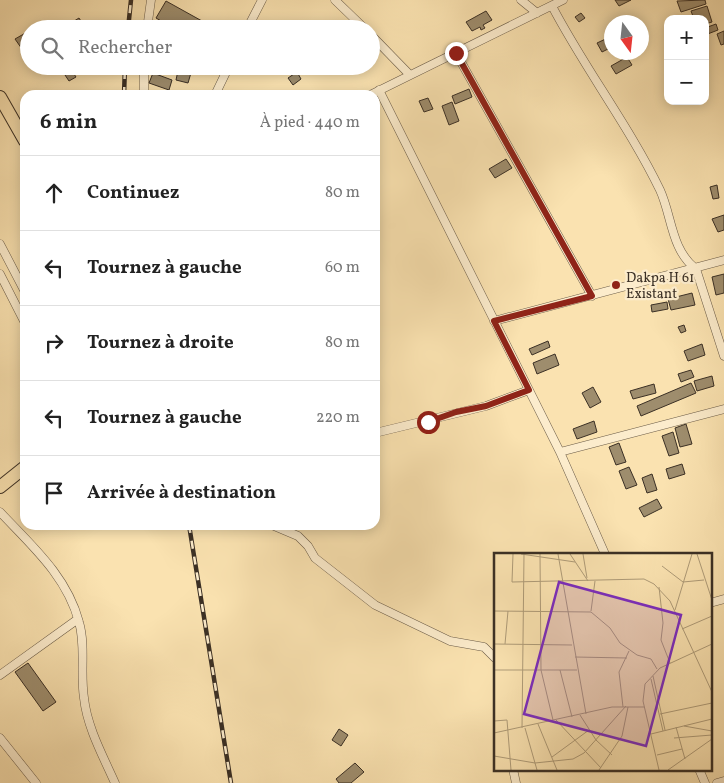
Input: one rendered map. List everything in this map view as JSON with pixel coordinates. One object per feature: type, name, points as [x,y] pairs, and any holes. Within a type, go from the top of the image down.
[{"type":"main road","points":[[0,98],[20,133]]},
{"type":"main road","points":[[0,488],[20,471]]},
{"type":"street","points":[[148,20],[151,0]]},
{"type":"street","points":[[252,20],[262,0]]},
{"type":"street","points":[[335,0],[345,3],[358,20]]},
{"type":"street","points":[[521,0],[536,13]]},
{"type":"street","points":[[379,90],[563,0]]},
{"type":"street","points":[[552,6],[660,191],[681,251],[689,264],[696,269],[724,356]]},
{"type":"street","points":[[380,44],[409,74]]},
{"type":"street","points":[[456,53],[592,296]]},
{"type":"street","points":[[144,75],[144,90]]},
{"type":"street","points":[[217,90],[225,75]]},
{"type":"street","points":[[380,92],[560,452],[605,553]]},
{"type":"street","points":[[0,244],[20,282]]},
{"type":"street","points":[[494,321],[696,269],[724,260]]},
{"type":"street","points":[[0,274],[20,313]]},
{"type":"street","points":[[380,432],[486,406],[529,390]]},
{"type":"street","points":[[560,452],[724,409]]},
{"type":"street","points":[[0,512],[52,568],[78,619],[86,710],[115,783]]},
{"type":"street","points":[[284,530],[298,536],[308,546],[315,558],[375,605],[450,641],[484,647],[494,657]]},
{"type":"street","points":[[0,675],[78,619]]},
{"type":"street","points":[[0,738],[36,783]]},
{"type":"street","points":[[513,770],[516,783]]},
{"type":"street","points":[[699,770],[705,783]]},
{"type":"street","points":[[718,783],[724,781]]},
{"type":"building","points":[[615,0],[631,0],[619,6]]},
{"type":"building","points":[[705,0],[706,4],[681,12],[677,1]]},
{"type":"building","points":[[166,1],[200,20],[159,20],[156,18]]},
{"type":"building","points":[[707,6],[712,22],[709,23],[709,15],[692,15],[691,11]]},
{"type":"building","points":[[486,11],[492,20],[483,25],[485,28],[481,30],[480,27],[472,31],[466,22]]},
{"type":"building","points":[[581,13],[585,18],[579,22],[575,17]]},
{"type":"building","points":[[716,24],[718,30],[709,33],[709,27]]},
{"type":"building","points":[[724,31],[724,44],[721,45],[717,34]]},
{"type":"building","points":[[20,36],[20,46],[15,39]]},
{"type":"building","points":[[604,40],[604,51],[602,52],[597,43]]},
{"type":"building","points":[[622,60],[629,60],[632,65],[616,74],[611,66]]},
{"type":"building","points":[[65,75],[75,75],[76,77],[69,81]]},
{"type":"building","points":[[152,75],[158,75],[172,80],[169,90],[149,83]]},
{"type":"building","points":[[177,75],[190,75],[188,83],[176,80]]},
{"type":"building","points":[[292,75],[299,75],[301,79],[293,85],[288,78]]},
{"type":"building","points":[[469,89],[472,97],[455,104],[452,96]]},
{"type":"building","points":[[428,98],[433,109],[424,112],[419,101]]},
{"type":"building","points":[[452,102],[459,121],[449,125],[442,106]]},
{"type":"building","points":[[506,159],[512,168],[495,178],[489,169]]},
{"type":"building","points":[[717,185],[719,198],[713,199],[710,187]]},
{"type":"building","points":[[724,215],[724,230],[718,232],[712,219]]},
{"type":"building","points":[[724,274],[724,293],[716,295],[712,277]]},
{"type":"building","points":[[692,293],[695,305],[671,310],[668,299]]},
{"type":"building","points":[[667,302],[668,309],[652,312],[651,305]]},
{"type":"building","points":[[684,325],[686,331],[681,333],[678,327]]},
{"type":"building","points":[[548,341],[550,347],[532,355],[529,349]]},
{"type":"building","points":[[702,344],[705,355],[688,361],[684,351]]},
{"type":"building","points":[[555,354],[559,365],[537,374],[533,363]]},
{"type":"building","points":[[691,370],[694,377],[681,382],[678,374]]},
{"type":"building","points":[[712,376],[714,386],[697,391],[694,381]]},
{"type":"building","points":[[691,383],[696,393],[641,416],[637,406]]},
{"type":"building","points":[[654,384],[656,393],[633,399],[630,391]]},
{"type":"building","points":[[593,387],[601,402],[590,408],[582,393]]},
{"type":"building","points":[[594,421],[597,432],[577,439],[573,429]]},
{"type":"building","points":[[686,424],[692,444],[680,447],[675,428]]},
{"type":"building","points":[[673,432],[679,453],[669,456],[662,436]]},
{"type":"building","points":[[619,443],[626,462],[616,465],[609,447]]},
{"type":"building","points":[[682,464],[685,474],[669,479],[666,469]]},
{"type":"building","points":[[629,467],[637,485],[626,489],[619,471]]},
{"type":"building","points":[[652,474],[657,490],[647,493],[642,478]]},
{"type":"building","points":[[657,499],[662,508],[644,517],[639,508]]},
{"type":"building","points":[[28,663],[56,702],[43,711],[15,672]]},
{"type":"building","points":[[339,729],[348,735],[341,746],[332,740]]},
{"type":"building","points":[[355,763],[364,772],[351,783],[339,783],[336,779]]},
{"type":"railway","points":[[129,20],[131,0]]},
{"type":"railway","points":[[124,90],[125,75]]},
{"type":"railway","points":[[190,530],[231,783]]},
{"type":"place","name":"Dakpa H 61 Existant","points":[[616,285]]},
{"type":"route","points":[[428,422],[456,412],[486,406],[529,390],[494,321],[592,296],[456,53]]}]
